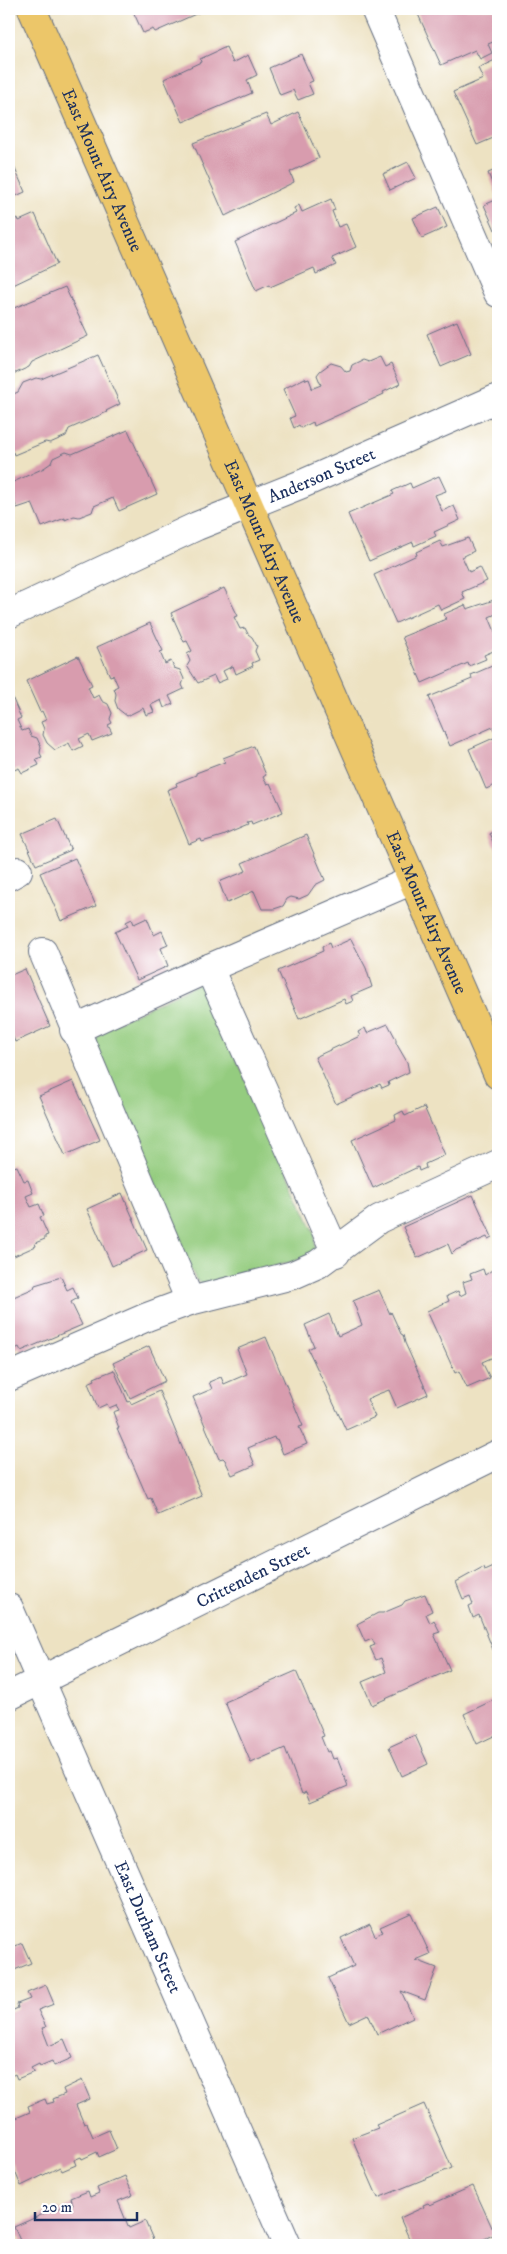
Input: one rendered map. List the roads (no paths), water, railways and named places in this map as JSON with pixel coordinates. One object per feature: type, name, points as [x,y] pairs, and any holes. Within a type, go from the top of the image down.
[{"type":"main road","name":"East Mount Airy Avenue","points":[[32,9],[498,1075]]},
{"type":"street","points":[[375,9],[498,293]]},
{"type":"street","name":"Anderson Street","points":[[9,614],[197,526],[250,506],[498,398]]},
{"type":"street","points":[[74,1030],[209,968],[413,880]]},
{"type":"street","points":[[42,952],[190,1301]]},
{"type":"street","points":[[209,968],[336,1253]]},
{"type":"street","points":[[9,1376],[147,1317],[190,1301],[293,1276],[336,1253],[360,1232],[379,1219],[498,1164]]},
{"type":"street","name":"Crittenden Street","points":[[9,1696],[498,1454]]},
{"type":"street","name":"East Durham Street","points":[[9,1608],[287,2245]]}]
